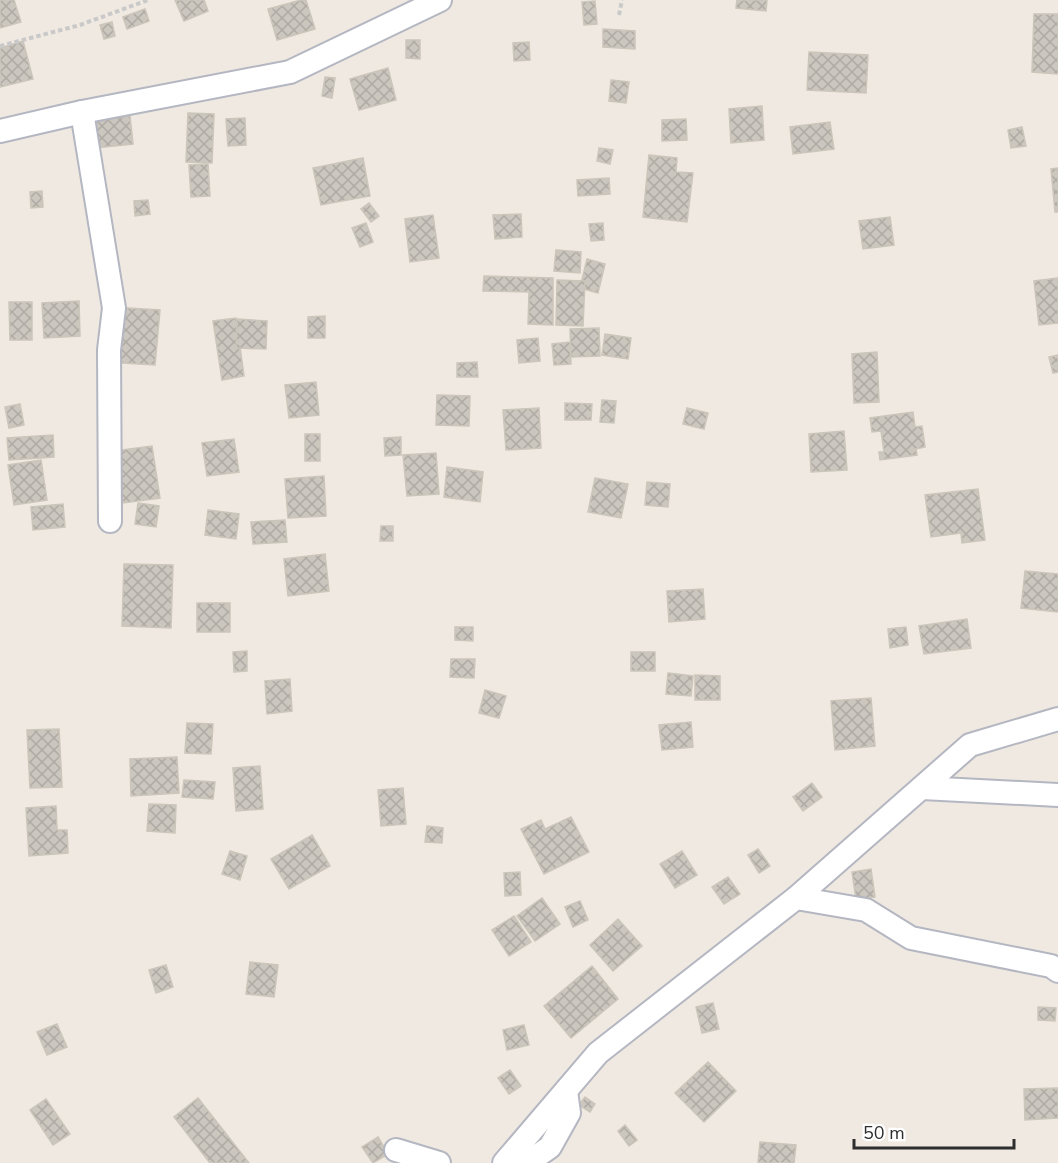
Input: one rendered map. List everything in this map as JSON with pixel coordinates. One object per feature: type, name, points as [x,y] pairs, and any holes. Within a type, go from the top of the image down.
[{"type":"street","points":[[0,131],[82,112],[290,72],[440,0]]},
{"type":"street","points":[[82,112],[114,308],[110,350],[110,521]]},
{"type":"street","points":[[504,1163],[598,1053],[796,898],[970,745],[1058,719]]},
{"type":"street","points":[[922,788],[1058,795]]},
{"type":"street","points":[[796,898],[866,910],[911,938],[1051,966],[1058,971]]},
{"type":"street","points":[[527,1163],[550,1147],[569,1113],[566,1091]]},
{"type":"street","points":[[396,1150],[439,1163]]},
{"type":"path","points":[[0,46],[80,25],[148,0]]},
{"type":"path","points":[[619,15],[622,0]]},
{"type":"building","points":[[0,0],[14,0],[21,22],[0,28]]},
{"type":"building","points":[[175,0],[204,0],[208,11],[184,21]]},
{"type":"building","points":[[306,0],[315,29],[277,40],[268,9]]},
{"type":"building","points":[[737,0],[767,0],[766,11],[736,8]]},
{"type":"building","points":[[595,1],[597,24],[584,25],[582,2]]},
{"type":"building","points":[[145,9],[149,21],[127,29],[123,17]]},
{"type":"building","points":[[1034,14],[1058,14],[1058,74],[1032,72]]},
{"type":"building","points":[[112,22],[115,36],[104,39],[100,25]]},
{"type":"building","points":[[603,29],[635,31],[635,49],[603,47]]},
{"type":"building","points":[[406,40],[420,40],[420,59],[406,58]]},
{"type":"building","points":[[23,41],[33,79],[0,87],[0,48]]},
{"type":"building","points":[[529,42],[530,60],[514,61],[513,43]]},
{"type":"building","points":[[809,52],[868,55],[866,93],[807,90]]},
{"type":"building","points":[[388,68],[396,100],[359,110],[350,79]]},
{"type":"building","points":[[325,77],[335,78],[332,98],[322,96]]},
{"type":"building","points":[[611,80],[629,82],[626,103],[609,101]]},
{"type":"building","points":[[762,106],[764,140],[731,143],[729,109]]},
{"type":"building","points":[[188,113],[214,114],[212,163],[186,162]]},
{"type":"building","points":[[130,116],[133,144],[95,148],[91,121]]},
{"type":"building","points":[[245,118],[246,145],[228,146],[226,119]]},
{"type":"building","points":[[686,119],[687,140],[662,141],[662,120]]},
{"type":"building","points":[[830,122],[834,149],[793,154],[790,127]]},
{"type":"building","points":[[1022,127],[1026,146],[1011,148],[1008,130]]},
{"type":"building","points":[[599,148],[613,150],[610,164],[597,161]]},
{"type":"building","points":[[649,155],[677,158],[676,172],[693,173],[687,222],[643,217]]},
{"type":"building","points":[[363,158],[370,196],[321,205],[313,168]]},
{"type":"building","points":[[208,164],[210,196],[191,197],[189,165]]},
{"type":"building","points":[[1058,168],[1058,212],[1055,212],[1051,169]]},
{"type":"building","points":[[609,178],[610,194],[578,196],[577,180]]},
{"type":"building","points":[[42,191],[43,207],[31,208],[30,192]]},
{"type":"building","points":[[148,200],[150,214],[135,216],[134,201]]},
{"type":"building","points":[[369,203],[379,216],[371,222],[361,209]]},
{"type":"building","points":[[521,214],[522,237],[495,239],[493,215]]},
{"type":"building","points":[[433,215],[439,258],[410,262],[405,219]]},
{"type":"building","points":[[890,217],[894,245],[863,249],[859,221]]},
{"type":"building","points":[[366,223],[373,242],[360,247],[352,228]]},
{"type":"building","points":[[603,223],[604,240],[591,241],[589,224]]},
{"type":"building","points":[[556,250],[581,252],[580,273],[554,271]]},
{"type":"building","points":[[587,259],[605,264],[598,293],[580,288]]},
{"type":"building","points":[[484,276],[553,278],[553,325],[528,324],[529,292],[483,291]]},
{"type":"building","points":[[1058,278],[1058,323],[1039,325],[1034,281]]},
{"type":"building","points":[[557,280],[585,281],[583,326],[556,325]]},
{"type":"building","points":[[79,301],[80,336],[44,338],[42,303]]},
{"type":"building","points":[[9,302],[32,302],[32,340],[10,340]]},
{"type":"building","points":[[111,307],[160,310],[155,365],[107,362]]},
{"type":"building","points":[[325,316],[325,338],[308,338],[308,317]]},
{"type":"building","points":[[236,318],[244,376],[222,380],[213,321]]},
{"type":"building","points":[[237,319],[267,321],[266,349],[236,348]]},
{"type":"building","points":[[599,328],[600,356],[571,357],[570,329]]},
{"type":"building","points":[[605,334],[631,338],[628,359],[602,355]]},
{"type":"building","points":[[538,338],[540,361],[519,363],[517,340]]},
{"type":"building","points":[[570,342],[571,364],[554,365],[552,344]]},
{"type":"building","points":[[877,352],[879,402],[854,403],[852,354]]},
{"type":"building","points":[[1058,355],[1058,372],[1053,373],[1049,357]]},
{"type":"building","points":[[477,362],[478,377],[457,377],[457,363]]},
{"type":"building","points":[[316,382],[319,415],[289,418],[285,385]]},
{"type":"building","points":[[437,395],[470,396],[469,426],[436,425]]},
{"type":"building","points":[[602,400],[616,401],[614,423],[600,422]]},
{"type":"building","points":[[565,403],[592,404],[591,420],[565,420]]},
{"type":"building","points":[[20,404],[24,425],[9,428],[5,407]]},
{"type":"building","points":[[539,408],[541,448],[506,450],[503,410]]},
{"type":"building","points":[[687,408],[708,413],[704,429],[683,424]]},
{"type":"building","points":[[913,412],[915,427],[922,426],[925,447],[916,449],[917,455],[880,460],[879,452],[884,452],[881,431],[872,432],[870,418]]},
{"type":"building","points":[[844,431],[847,470],[811,472],[809,434]]},
{"type":"building","points":[[305,434],[320,434],[320,461],[305,461]]},
{"type":"building","points":[[53,435],[54,457],[9,460],[7,438]]},
{"type":"building","points":[[401,437],[401,455],[385,456],[384,438]]},
{"type":"building","points":[[234,439],[239,472],[207,476],[202,443]]},
{"type":"building","points":[[152,446],[160,498],[123,503],[115,451]]},
{"type":"building","points":[[436,453],[439,494],[407,496],[403,455]]},
{"type":"building","points":[[41,460],[47,500],[14,505],[8,465]]},
{"type":"building","points":[[447,467],[483,472],[480,502],[444,497]]},
{"type":"building","points":[[324,476],[326,516],[288,518],[285,479]]},
{"type":"building","points":[[595,478],[628,484],[621,518],[588,512]]},
{"type":"building","points":[[647,482],[670,484],[668,507],[645,505]]},
{"type":"building","points":[[978,489],[985,540],[962,543],[961,533],[931,537],[925,495]]},
{"type":"building","points":[[138,503],[159,506],[156,527],[135,524]]},
{"type":"building","points":[[63,504],[65,527],[33,530],[31,507]]},
{"type":"building","points":[[208,510],[239,514],[236,539],[205,535]]},
{"type":"building","points":[[285,520],[287,542],[253,544],[251,522]]},
{"type":"building","points":[[381,526],[393,526],[393,541],[380,541]]},
{"type":"building","points":[[325,554],[329,591],[288,596],[284,559]]},
{"type":"building","points":[[124,564],[173,565],[171,628],[122,626]]},
{"type":"building","points":[[1025,571],[1058,574],[1058,612],[1021,608]]},
{"type":"building","points":[[703,589],[705,619],[669,622],[667,591]]},
{"type":"building","points":[[197,603],[230,603],[230,632],[197,632]]},
{"type":"building","points":[[967,619],[971,648],[924,654],[919,626]]},
{"type":"building","points":[[455,627],[473,627],[473,641],[455,640]]},
{"type":"building","points":[[906,627],[908,645],[890,648],[888,629]]},
{"type":"building","points":[[247,651],[247,671],[234,672],[233,652]]},
{"type":"building","points":[[631,652],[655,652],[655,671],[631,671]]},
{"type":"building","points":[[451,659],[475,659],[474,678],[450,677]]},
{"type":"building","points":[[668,673],[693,676],[691,696],[666,694]]},
{"type":"building","points":[[695,675],[720,676],[720,700],[695,700]]},
{"type":"building","points":[[290,679],[292,711],[267,714],[265,681]]},
{"type":"building","points":[[485,690],[506,696],[499,718],[479,713]]},
{"type":"building","points":[[871,698],[875,746],[835,750],[831,701]]},
{"type":"building","points":[[691,722],[693,747],[662,750],[659,725]]},
{"type":"building","points":[[187,723],[213,724],[211,754],[185,753]]},
{"type":"building","points":[[59,729],[62,787],[30,788],[27,730]]},
{"type":"building","points":[[177,757],[179,793],[131,796],[130,759]]},
{"type":"building","points":[[260,766],[263,809],[236,811],[233,768]]},
{"type":"building","points":[[184,780],[215,782],[213,799],[182,797]]},
{"type":"building","points":[[812,783],[822,797],[803,811],[793,797]]},
{"type":"building","points":[[403,788],[406,824],[381,826],[378,790]]},
{"type":"building","points":[[149,804],[176,805],[175,833],[147,831]]},
{"type":"building","points":[[56,806],[57,830],[67,830],[68,853],[29,856],[26,808]]},
{"type":"building","points":[[571,817],[589,852],[544,874],[521,829],[541,820],[545,829]]},
{"type":"building","points":[[427,826],[443,828],[442,843],[425,842]]},
{"type":"building","points":[[312,835],[330,866],[289,889],[271,859]]},
{"type":"building","points":[[758,849],[770,866],[759,873],[748,855]]},
{"type":"building","points":[[230,851],[247,856],[240,880],[222,874]]},
{"type":"building","points":[[682,851],[697,875],[675,888],[660,864]]},
{"type":"building","points":[[871,869],[875,897],[856,899],[852,872]]},
{"type":"building","points":[[520,872],[521,895],[505,896],[504,873]]},
{"type":"building","points":[[728,877],[740,894],[724,904],[712,887]]},
{"type":"building","points":[[542,898],[560,924],[535,941],[517,916]]},
{"type":"building","points":[[580,901],[588,920],[573,927],[565,907]]},
{"type":"building","points":[[514,916],[531,942],[509,956],[492,930]]},
{"type":"building","points":[[618,919],[642,946],[613,971],[590,945]]},
{"type":"building","points":[[250,962],[278,965],[274,997],[246,994]]},
{"type":"building","points":[[166,965],[173,987],[156,993],[149,970]]},
{"type":"building","points":[[592,966],[618,999],[571,1038],[544,1006]]},
{"type":"building","points":[[713,1003],[719,1029],[702,1033],[696,1007]]},
{"type":"building","points":[[1038,1007],[1056,1008],[1055,1021],[1038,1020]]},
{"type":"building","points":[[57,1024],[67,1047],[47,1055],[37,1032]]},
{"type":"building","points":[[524,1025],[529,1045],[507,1050],[503,1030]]},
{"type":"building","points":[[708,1062],[736,1091],[704,1122],[675,1093]]},
{"type":"building","points":[[510,1070],[521,1086],[509,1094],[498,1078]]},
{"type":"building","points":[[1058,1088],[1058,1118],[1025,1120],[1024,1089]]},
{"type":"building","points":[[585,1097],[595,1104],[590,1112],[579,1105]]},
{"type":"building","points":[[198,1098],[249,1163],[210,1163],[174,1117]]},
{"type":"building","points":[[46,1099],[70,1134],[53,1145],[30,1110]]},
{"type":"building","points":[[625,1125],[637,1140],[629,1146],[618,1131]]},
{"type":"building","points":[[378,1137],[388,1154],[373,1163],[362,1147]]},
{"type":"building","points":[[760,1142],[796,1145],[794,1163],[758,1163]]}]
